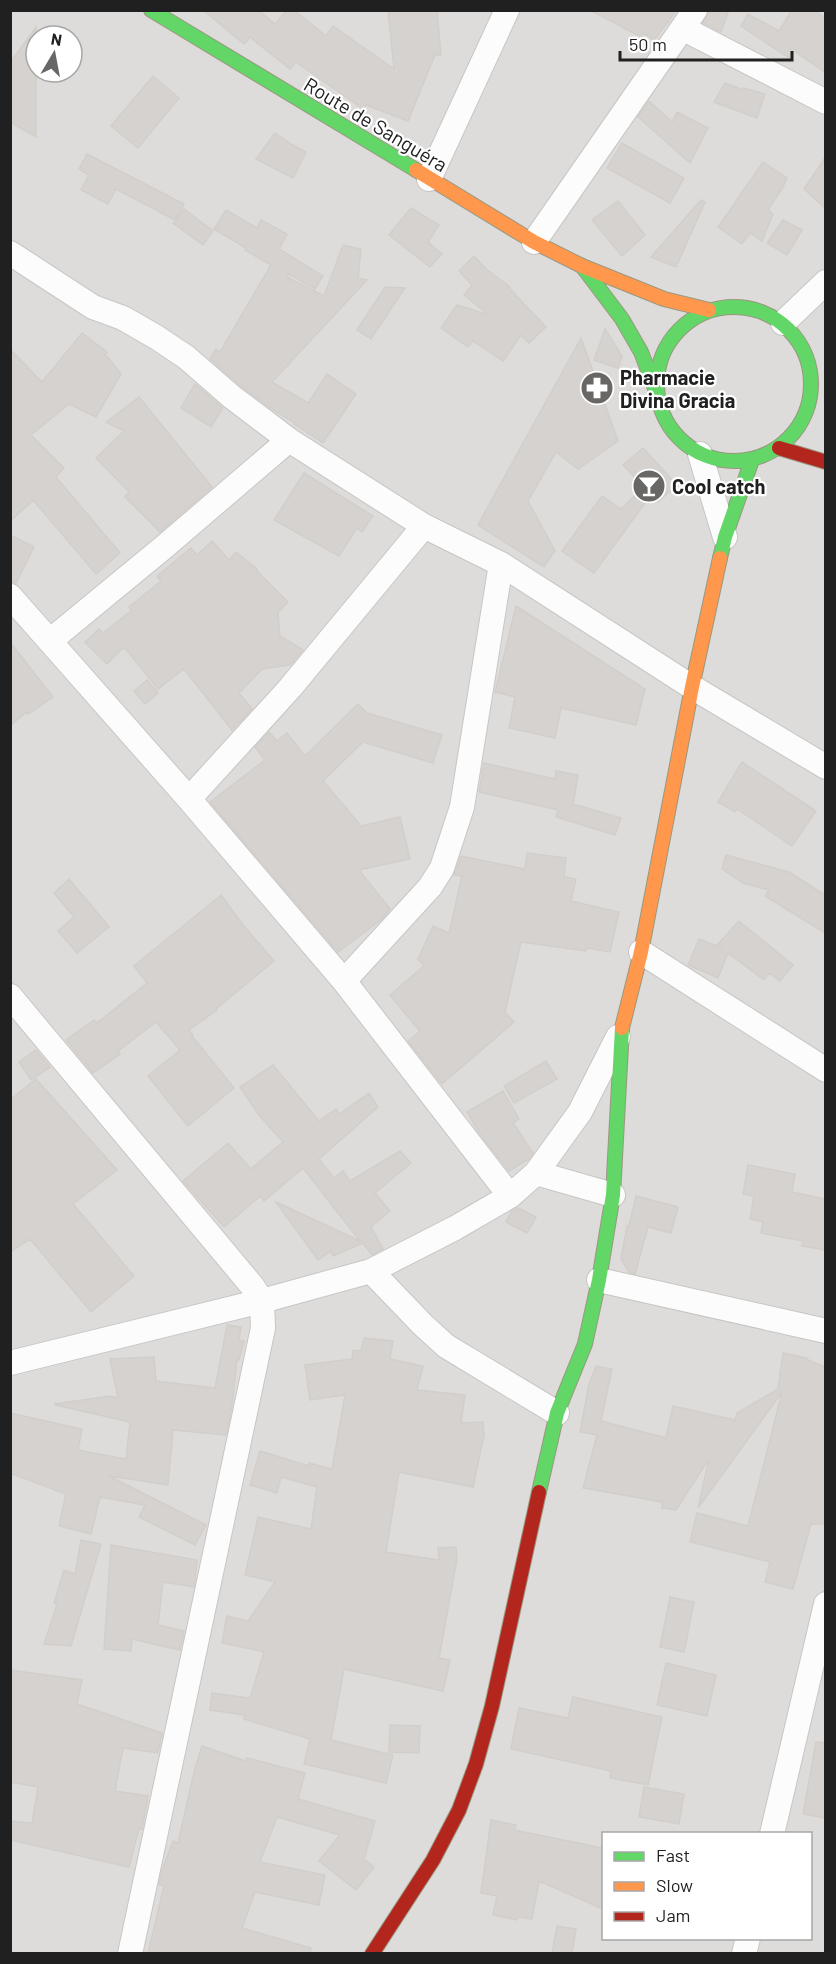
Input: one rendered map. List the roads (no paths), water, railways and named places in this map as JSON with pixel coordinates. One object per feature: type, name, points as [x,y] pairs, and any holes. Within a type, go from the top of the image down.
[{"type":"street","points":[[429,179],[507,10]]},
{"type":"street","name":"Route de Sanguéra","points":[[166,14],[534,242],[582,266],[664,299],[710,310]]},
{"type":"street","points":[[534,242],[689,20],[825,102]]},
{"type":"street","points":[[10,253],[93,307],[140,327],[186,357],[231,397],[289,440],[424,526],[501,564],[692,687],[825,767]]},
{"type":"street","name":"Route de Sanguéra","points":[[582,266],[622,319],[641,352],[656,392]]},
{"type":"street","points":[[783,324],[825,282]]},
{"type":"street","points":[[742,307],[764,312],[783,324],[805,352],[812,387],[803,421],[779,448],[752,460],[726,461],[700,454],[679,439],[663,417],[656,392],[658,366],[668,342],[686,322],[710,310],[742,307]]},
{"type":"street","points":[[812,387],[825,402]]},
{"type":"street","points":[[51,640],[289,440]]},
{"type":"street","points":[[779,448],[825,462]]},
{"type":"street","points":[[700,454],[725,537]]},
{"type":"street","points":[[374,1953],[433,1860],[459,1810],[476,1764],[492,1706],[557,1413],[585,1344],[599,1280],[612,1195],[621,1031],[641,952],[692,687],[725,537],[752,460]]},
{"type":"street","points":[[189,799],[290,688],[424,526]]},
{"type":"street","points":[[344,981],[430,887],[442,868],[462,807],[501,564]]},
{"type":"street","points":[[10,596],[189,799],[344,981],[510,1196]]},
{"type":"street","points":[[641,952],[825,1070]]},
{"type":"street","points":[[10,996],[253,1287],[262,1301],[263,1328],[130,1953]]},
{"type":"street","points":[[10,1363],[262,1301],[371,1271],[455,1228],[510,1196],[536,1173],[580,1112],[621,1031]]},
{"type":"street","points":[[536,1173],[612,1195]]},
{"type":"street","points":[[371,1271],[446,1346],[557,1413]]},
{"type":"street","points":[[599,1280],[825,1331]]},
{"type":"street","points":[[772,1832],[825,1604]]},
{"type":"place","name":"Pharmacie Divina Gracia","points":[[597,388]]},
{"type":"place","name":"Cool catch","points":[[649,486]]}]
